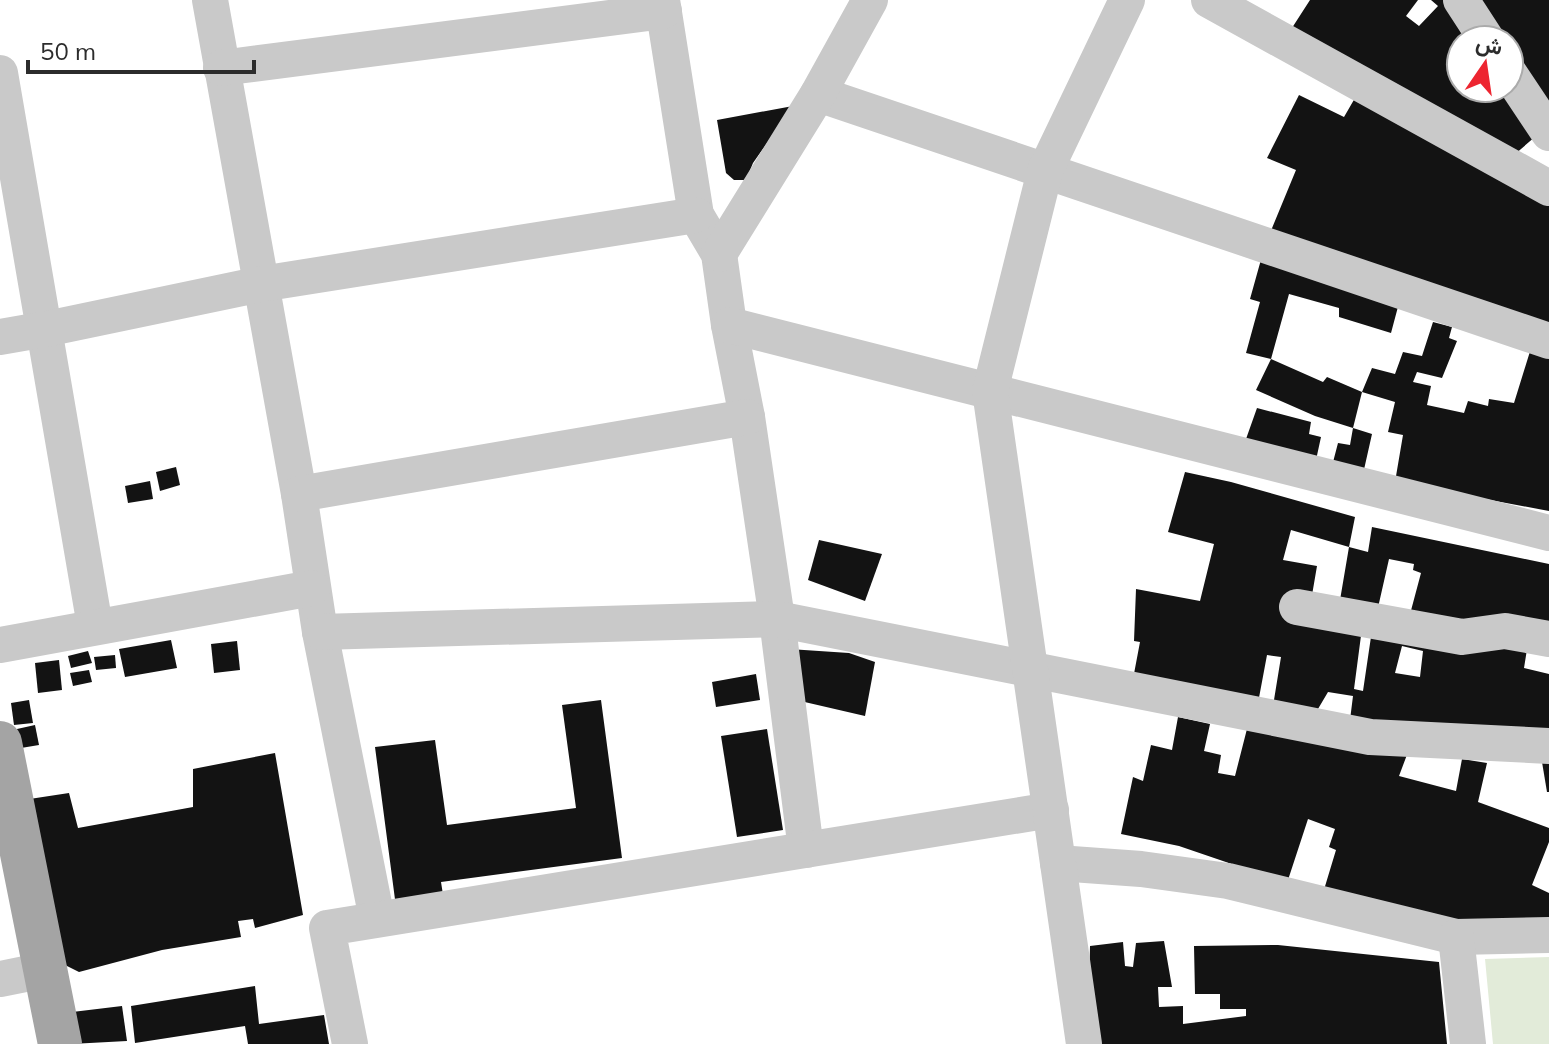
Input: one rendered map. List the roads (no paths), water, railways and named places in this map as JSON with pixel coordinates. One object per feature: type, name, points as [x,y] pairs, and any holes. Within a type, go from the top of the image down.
[{"type":"main road","points":[[0,743],[60,1044]]},
{"type":"street","points":[[210,0],[299,494],[312,588],[377,919]]},
{"type":"street","points":[[719,254],[818,94],[870,0]]},
{"type":"street","points":[[1084,1044],[990,391],[1045,171],[1127,0]]},
{"type":"street","points":[[1209,0],[1549,188]]},
{"type":"street","points":[[1461,0],[1477,24]]},
{"type":"street","points":[[221,68],[663,6],[696,215],[719,254],[747,417],[777,619],[806,850]]},
{"type":"street","points":[[0,73],[95,626]]},
{"type":"street","points":[[818,94],[1549,341]]},
{"type":"street","points":[[1525,97],[1549,133]]},
{"type":"street","points":[[0,337],[261,284],[696,215]]},
{"type":"street","points":[[729,325],[1549,533]]},
{"type":"street","points":[[299,494],[747,417]]},
{"type":"street","points":[[0,645],[312,588]]},
{"type":"street","points":[[1297,607],[1462,637],[1505,631],[1549,639]]},
{"type":"street","points":[[320,632],[777,619],[1370,737],[1549,746]]},
{"type":"street","points":[[350,1044],[327,928],[1051,810]]},
{"type":"street","points":[[1058,863],[1141,869],[1228,881],[1456,937],[1549,935]]},
{"type":"street","points":[[1456,937],[1468,1044]]},
{"type":"street","points":[[0,979],[45,970]]}]
